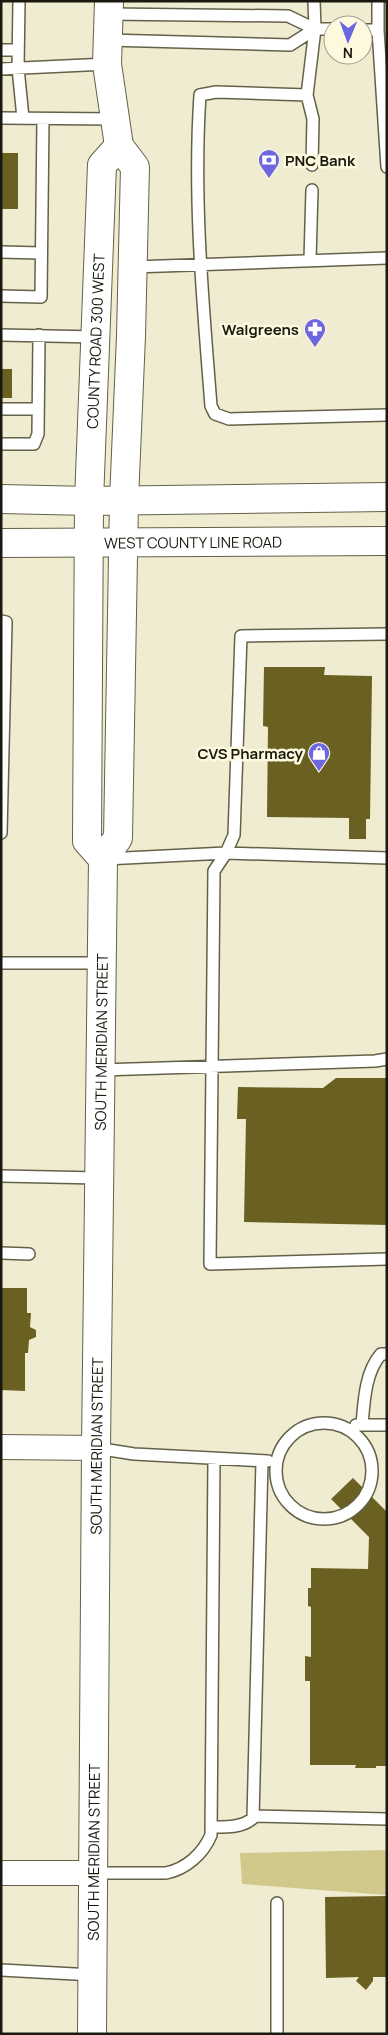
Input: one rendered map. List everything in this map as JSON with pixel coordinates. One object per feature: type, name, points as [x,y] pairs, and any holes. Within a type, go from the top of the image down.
[{"type":"main road","points":[[88,543],[86,841],[103,859],[118,838],[124,500],[135,167],[119,146],[108,30]]},
{"type":"main road","name":"COUNTY ROAD 300 WEST","points":[[88,543],[102,165],[119,146]]},
{"type":"main road","points":[[1,499],[89,501],[387,497]]},
{"type":"main road","name":"WEST COUNTY LINE ROAD","points":[[1,542],[387,541]]},
{"type":"main road","name":"SOUTH MERIDIAN STREET","points":[[92,2034],[103,859]]},
{"type":"street","points":[[1,1448],[96,1448]]},
{"type":"street","points":[[1,1873],[94,1873]]},
{"type":"lane","points":[[19,1],[18,68],[23,118]]},
{"type":"lane","points":[[312,165],[313,119],[307,95],[315,29],[314,1]]},
{"type":"lane","points":[[378,1],[378,30],[387,167]]},
{"type":"lane","points":[[1,69],[18,68],[108,30],[288,16],[315,29],[323,29]]},
{"type":"lane","points":[[108,30],[290,45],[315,29]]},
{"type":"lane","points":[[373,30],[378,30]]},
{"type":"lane","points":[[1,50],[18,50]]},
{"type":"lane","points":[[307,95],[216,92],[200,96],[198,124],[200,265],[211,406],[215,414],[229,419],[387,415]]},
{"type":"lane","points":[[1,118],[115,119]]},
{"type":"lane","points":[[1,296],[41,297],[44,118]]},
{"type":"lane","points":[[310,260],[312,190]]},
{"type":"lane","points":[[1,252],[41,253]]},
{"type":"lane","points":[[133,267],[387,258]]},
{"type":"lane","points":[[1,334],[96,337]]},
{"type":"lane","points":[[1,444],[34,444],[38,434],[39,335]]},
{"type":"lane","points":[[1,409],[38,409]]},
{"type":"lane","points":[[1,621],[6,622],[1,833]]},
{"type":"lane","points":[[387,634],[241,636],[234,835],[226,853],[214,871],[210,1264],[387,1259]]},
{"type":"lane","points":[[103,859],[226,853],[387,858]]},
{"type":"lane","points":[[1,962],[103,963]]},
{"type":"lane","points":[[101,1070],[374,1061],[387,1058]]},
{"type":"lane","points":[[1,1176],[99,1178]]},
{"type":"lane","points":[[1,1253],[29,1254]]},
{"type":"lane","points":[[362,1425],[364,1399],[372,1367],[381,1354],[387,1354]]},
{"type":"lane","points":[[337,1425],[351,1432],[363,1443],[370,1457],[372,1472],[369,1488],[361,1502],[349,1512],[335,1518],[319,1519],[304,1514],[291,1505],[281,1492],[276,1478],[277,1462],[283,1447],[293,1435],[306,1427],[322,1423],[337,1425],[387,1425]]},
{"type":"lane","points":[[96,1448],[134,1454],[277,1462]]},
{"type":"lane","points":[[94,1873],[166,1873],[174,1871],[202,1852],[211,1835],[214,1458]]},
{"type":"lane","points":[[211,1826],[241,1825],[248,1823],[254,1816],[262,1461]]},
{"type":"lane","points":[[254,1816],[387,1819]]},
{"type":"lane","points":[[277,1903],[277,2034]]},
{"type":"lane","points":[[1,1970],[93,1974]]},
{"type":"shaded area","points":[[387,1850],[387,1895],[242,1884],[240,1853]]},
{"type":"building","points":[[1,153],[18,153],[18,209],[1,209]]},
{"type":"building","points":[[1,369],[12,369],[12,398],[1,398]]},
{"type":"building","name":"CVS Pharmacy","points":[[264,667],[325,667],[324,675],[372,676],[370,819],[366,819],[366,839],[349,839],[349,818],[267,817],[268,727],[263,726]]},
{"type":"building","points":[[336,1078],[387,1078],[387,1225],[244,1222],[246,1119],[237,1119],[238,1087],[323,1088]]},
{"type":"building","points":[[1,1288],[27,1288],[27,1313],[31,1313],[30,1327],[36,1330],[36,1337],[29,1340],[28,1353],[25,1353],[25,1391],[1,1390]]},
{"type":"building","points":[[353,1478],[387,1512],[387,1766],[376,1766],[376,1768],[355,1768],[356,1765],[310,1765],[310,1681],[305,1681],[305,1656],[311,1657],[311,1607],[308,1606],[308,1588],[311,1588],[311,1568],[368,1569],[369,1537],[331,1499]]},
{"type":"building","points":[[387,1896],[387,1977],[373,1977],[373,1981],[366,1990],[356,1981],[359,1977],[326,1978],[325,1897]]},
{"type":"place","name":"PNC Bank","points":[[269,179]]},
{"type":"place","name":"Walgreens","points":[[315,348]]},
{"type":"place","name":"CVS Pharmacy","points":[[319,772]]}]
